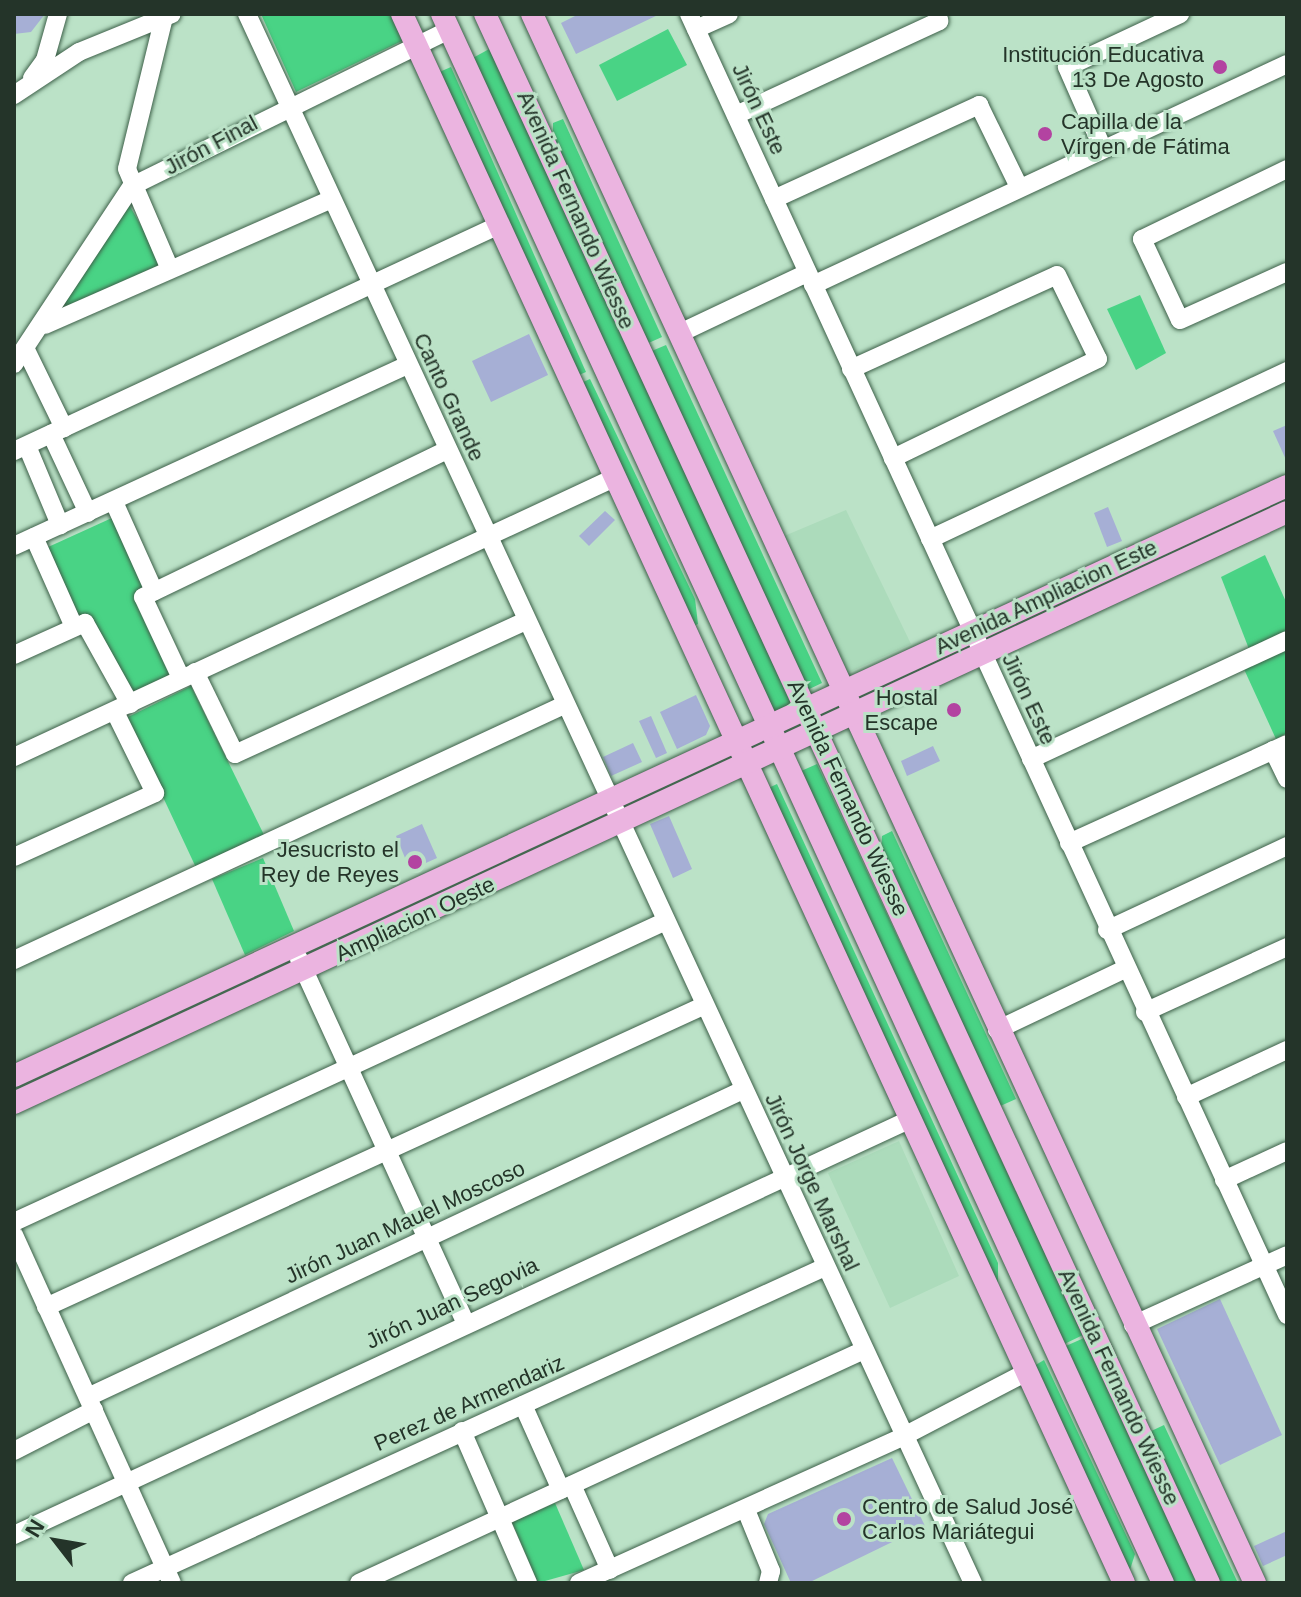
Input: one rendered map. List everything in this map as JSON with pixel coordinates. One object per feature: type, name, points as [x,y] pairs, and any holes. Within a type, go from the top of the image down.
[{"type":"main road","points":[[402,14],[1025,1373],[1126,1583],[1149,1552]]},
{"type":"main road","name":"Jirón Final","points":[[446,22],[484,14]]},
{"type":"main road","name":"Avenida Fernando Wiesse","points":[[484,14],[1209,1583]]},
{"type":"main road","name":"Avenida Fernando Wiesse","points":[[532,14],[850,713],[1255,1583]]},
{"type":"main road","name":"Avenida Fernando Wiesse","points":[[446,22],[1163,1583]]},
{"type":"main road","name":"Avenida Ampliacion Este","points":[[815,732],[976,642],[1287,486]]},
{"type":"main road","name":"Avenida Ampliacion Este","points":[[804,706],[976,642],[1287,512]]},
{"type":"main road","name":"Ampliacion Oeste","points":[[14,1076],[770,727],[804,706]]},
{"type":"main road","name":"Ampliacion Oeste","points":[[14,1103],[746,768],[815,732]]},
{"type":"street","points":[[17,94],[45,60],[58,14]]},
{"type":"street","name":"Canto Grande","points":[[247,14],[607,800]]},
{"type":"street","points":[[692,21],[729,14]]},
{"type":"street","points":[[1103,149],[1067,67],[1180,14]]},
{"type":"street","points":[[17,94],[79,52],[168,15]]},
{"type":"street","points":[[168,15],[132,139],[127,169],[169,267]]},
{"type":"street","points":[[736,115],[939,17]]},
{"type":"street","name":"Jirón Este","points":[[692,21],[1107,930],[1287,1315]]},
{"type":"street","name":"Jirón Final","points":[[132,186],[288,104],[415,45],[446,22]]},
{"type":"street","points":[[678,334],[1019,187],[1287,64]]},
{"type":"street","points":[[774,199],[980,106],[1019,187]]},
{"type":"street","points":[[1287,169],[1142,239],[1180,320],[1287,272]]},
{"type":"street","points":[[88,513],[58,431],[20,357],[44,326],[132,186]]},
{"type":"street","points":[[44,326],[169,267],[332,199]]},
{"type":"street","points":[[60,525],[20,449],[499,225]]},
{"type":"street","points":[[851,369],[1057,275],[1098,359],[893,458]]},
{"type":"street","points":[[14,546],[408,365]]},
{"type":"street","points":[[930,539],[1287,371]]},
{"type":"street","points":[[149,594],[447,450]]},
{"type":"street","points":[[14,757],[616,477]]},
{"type":"street","points":[[114,502],[149,594],[188,675],[235,754],[525,621]]},
{"type":"street","points":[[14,857],[155,793],[122,708],[34,537]]},
{"type":"street","points":[[14,655],[80,625]]},
{"type":"street","points":[[1031,759],[1287,640]]},
{"type":"street","points":[[14,960],[564,705]]},
{"type":"street","points":[[1069,843],[1280,747],[1287,779]]},
{"type":"street","name":"Jirón Jorge Marshal","points":[[607,800],[973,1583]]},
{"type":"street","points":[[1107,930],[1287,846]]},
{"type":"street","points":[[14,1222],[664,922]]},
{"type":"street","points":[[293,947],[466,1323]]},
{"type":"street","points":[[1145,1012],[1287,947]]},
{"type":"street","points":[[997,1030],[1125,969]]},
{"type":"street","points":[[46,1307],[703,1006]]},
{"type":"street","points":[[1186,1097],[1287,1050]]},
{"type":"street","name":"Jirón Juan Mauel Moscoso","points":[[14,1451],[91,1404],[427,1238],[743,1090]]},
{"type":"street","name":"Jirón Juan Segovia","points":[[14,1535],[782,1176],[911,1119]]},
{"type":"street","points":[[1224,1180],[1287,1151]]},
{"type":"street","points":[[14,1235],[169,1575]]},
{"type":"street","points":[[1133,1325],[1287,1255]]},
{"type":"street","name":"Perez de Armendariz","points":[[132,1583],[169,1575],[462,1431],[825,1267]]},
{"type":"street","points":[[359,1583],[864,1350]]},
{"type":"street","points":[[579,1583],[904,1436],[1025,1373]]},
{"type":"street","points":[[523,1405],[610,1570]]},
{"type":"street","points":[[462,1431],[528,1583]]},
{"type":"street","points":[[746,1510],[771,1571],[768,1583]]},
{"type":"shaded area","points":[[846,510],[911,644],[841,676],[777,539]]},
{"type":"shaded area","points":[[899,1141],[959,1276],[890,1308],[828,1173]]},
{"type":"green space","points":[[261,14],[393,14],[404,40],[296,92]]},
{"type":"green space","points":[[668,29],[687,65],[617,101],[599,65]]},
{"type":"green space","points":[[491,48],[793,708],[771,722],[471,59]]},
{"type":"green space","points":[[451,67],[586,372],[572,378],[437,73]]},
{"type":"green space","points":[[563,119],[662,337],[644,345],[553,143],[553,123]]},
{"type":"green space","points":[[128,203],[165,267],[73,309],[65,305],[63,300]]},
{"type":"green space","points":[[1140,295],[1166,353],[1136,370],[1107,309]]},
{"type":"green space","points":[[666,345],[822,683],[803,692],[647,353]]},
{"type":"green space","points":[[590,379],[695,599],[698,624],[691,627],[576,385]]},
{"type":"green space","points":[[114,517],[148,590],[172,675],[130,697],[77,621],[46,548]]},
{"type":"green space","points":[[1265,555],[1287,604],[1287,631],[1249,649],[1221,577]]},
{"type":"green space","points":[[1287,647],[1287,733],[1276,739],[1243,667]]},
{"type":"green space","points":[[191,686],[267,841],[199,874],[126,718]]},
{"type":"green space","points":[[817,764],[1083,1335],[1058,1347],[792,775]]},
{"type":"green space","points":[[777,784],[998,1263],[998,1287],[762,791]]},
{"type":"green space","points":[[892,831],[1016,1099],[998,1107],[881,855],[882,836]]},
{"type":"green space","points":[[263,858],[294,931],[245,955],[212,879]]},
{"type":"green space","points":[[1084,1338],[1198,1583],[1168,1583],[1059,1349]]},
{"type":"green space","points":[[1044,1360],[1135,1554],[1128,1576],[1029,1369]]},
{"type":"green space","points":[[1164,1425],[1238,1583],[1217,1583],[1147,1433]]},
{"type":"green space","points":[[555,1503],[584,1570],[538,1583],[512,1522]]},
{"type":"building","points":[[14,14],[45,14],[31,32],[14,34]]},
{"type":"building","points":[[579,14],[660,14],[576,54],[561,23]]},
{"type":"building","points":[[529,334],[548,375],[491,402],[472,361]]},
{"type":"building","points":[[1287,425],[1287,462],[1273,431]]},
{"type":"building","points":[[1108,507],[1122,541],[1107,547],[1094,513]]},
{"type":"building","points":[[605,511],[615,520],[589,546],[579,536]]},
{"type":"building","points":[[696,695],[710,726],[706,735],[677,749],[660,712]]},
{"type":"building","points":[[651,716],[667,753],[656,758],[639,721]]},
{"type":"building","points":[[633,743],[642,762],[611,776],[603,757]]},
{"type":"building","points":[[933,746],[940,761],[907,776],[901,761]]},
{"type":"building","points":[[669,816],[692,869],[673,878],[650,824]]},
{"type":"building","points":[[422,824],[437,858],[410,870],[396,836]]},
{"type":"building","points":[[1220,1299],[1282,1435],[1220,1465],[1157,1329]]},
{"type":"building","name":"Centro de Salud José Carlos Mariátegui","points":[[892,1458],[925,1526],[808,1583],[791,1583],[764,1524],[768,1514]]},
{"type":"building","points":[[1287,1531],[1287,1555],[1263,1566],[1254,1546]]},
{"type":"place","name":"Institución Educativa 13 De Agosto","points":[[1220,67]]},
{"type":"place","name":"Capilla de la Vírgen de Fátima","points":[[1045,134]]},
{"type":"place","name":"Hostal Escape","points":[[954,710]]},
{"type":"place","name":"Jesucristo el Rey de Reyes","points":[[415,862]]},
{"type":"place","name":"Centro de Salud José Carlos Mariátegui","points":[[844,1519]]}]
